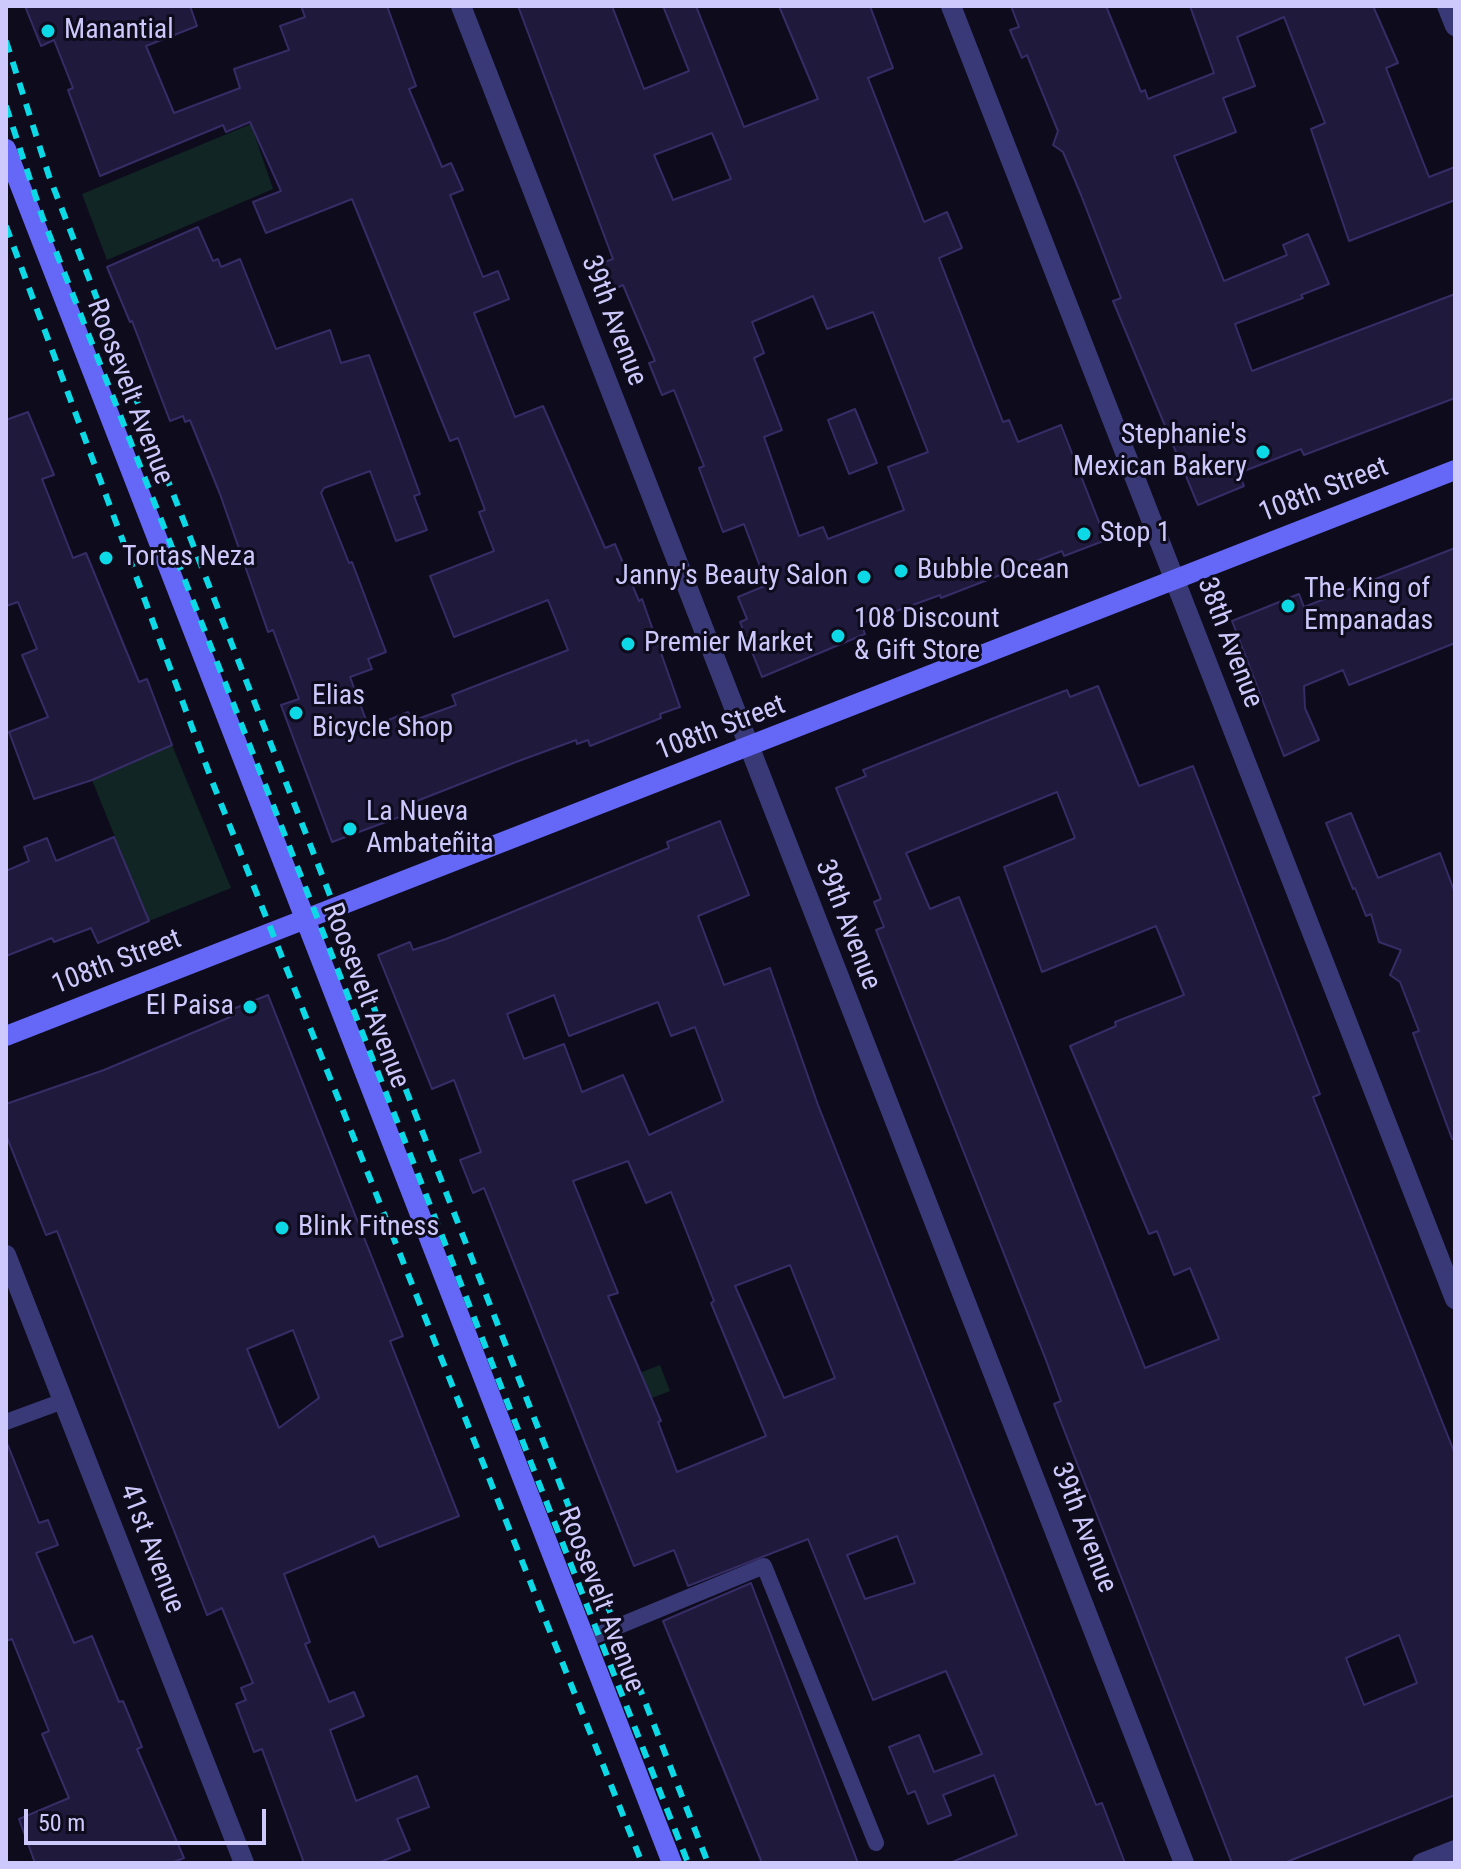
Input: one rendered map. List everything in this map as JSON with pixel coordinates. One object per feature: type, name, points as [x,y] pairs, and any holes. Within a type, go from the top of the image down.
[{"type":"main road","name":"Roosevelt Avenue","points":[[6,149],[672,1863]]},
{"type":"main road","name":"108th Street","points":[[6,1036],[748,749],[1455,470]]},
{"type":"street","name":"39th Avenue","points":[[461,6],[1184,1863]]},
{"type":"street","name":"38th Avenue","points":[[951,6],[1455,1299]]},
{"type":"street","points":[[1447,6],[1455,26]]},
{"type":"street","name":"41st Avenue","points":[[6,1255],[244,1863]]},
{"type":"street","points":[[1422,1863],[1455,1850]]},
{"type":"lane","points":[[6,1422],[63,1401]]},
{"type":"lane","points":[[585,1640],[764,1566],[876,1843]]},
{"type":"green space","points":[[251,124],[273,189],[107,260],[82,194]]},
{"type":"green space","points":[[172,745],[231,888],[149,921],[92,780]]},
{"type":"green space","points":[[660,1365],[670,1391],[580,1426],[570,1400]]},
{"type":"building","points":[[25,6],[190,6],[197,26],[146,46],[174,113],[240,88],[234,69],[289,50],[280,26],[305,17],[301,6],[387,6],[416,86],[409,89],[442,167],[451,163],[463,190],[450,195],[483,277],[498,271],[509,299],[474,313],[515,417],[543,406],[605,548],[615,544],[639,601],[642,599],[680,707],[660,714],[661,718],[590,746],[588,740],[577,744],[576,740],[516,762],[399,808],[402,816],[332,842],[281,705],[299,699],[273,630],[268,632],[220,494],[190,420],[185,422],[183,416],[170,421],[132,321],[107,267],[198,227],[213,261],[218,259],[221,267],[240,259],[276,349],[330,330],[341,363],[369,355],[420,494],[414,496],[427,530],[396,541],[370,471],[324,488],[321,493],[349,563],[352,562],[386,652],[368,659],[372,669],[350,677],[369,728],[408,712],[412,721],[456,705],[452,695],[568,650],[548,600],[454,637],[430,576],[494,551],[479,512],[485,510],[458,438],[450,441],[352,199],[266,233],[253,202],[281,191],[250,122],[226,132],[223,125],[100,176],[68,90],[73,88],[54,40],[41,46]]},
{"type":"building","points":[[518,6],[612,6],[644,89],[689,71],[663,6],[696,6],[744,127],[818,99],[779,6],[870,6],[893,68],[868,78],[924,222],[947,212],[962,248],[939,258],[1003,422],[1009,420],[1018,442],[1061,425],[1106,540],[1064,556],[1062,551],[941,598],[940,595],[861,624],[865,634],[762,677],[740,622],[747,619],[738,597],[767,585],[744,524],[723,532],[699,468],[704,466],[674,390],[662,395],[649,363],[655,361],[623,285],[612,290],[602,263],[613,259]],"holes":[[[712,133],[731,179],[673,200],[654,155]],[[813,296],[827,329],[873,312],[928,452],[888,467],[904,510],[828,539],[823,527],[799,536],[764,437],[782,430],[754,358],[764,353],[752,322]]]},
{"type":"building","points":[[1011,6],[1106,6],[1141,92],[1145,90],[1148,99],[1214,73],[1190,6],[1373,6],[1398,63],[1386,68],[1429,177],[1455,167],[1455,200],[1349,241],[1311,129],[1325,123],[1284,17],[1237,37],[1255,86],[1223,98],[1236,132],[1174,156],[1224,281],[1287,255],[1283,245],[1308,234],[1329,284],[1301,295],[1303,298],[1235,324],[1252,371],[1455,294],[1455,398],[1304,455],[1301,449],[1239,473],[1244,486],[1198,505],[1113,301],[1121,298],[1081,195],[1063,152],[1053,145],[1058,131],[1027,55],[1022,58],[1010,30],[1019,27]]},
{"type":"building","points":[[855,409],[877,463],[849,474],[828,420]]},
{"type":"building","points":[[28,412],[54,475],[42,479],[73,558],[86,553],[139,682],[147,679],[172,745],[92,780],[34,799],[9,732],[48,717],[22,655],[37,649],[18,602],[6,606],[6,420]]},
{"type":"building","points":[[1455,548],[1455,643],[1349,685],[1343,670],[1304,686],[1305,708],[1319,740],[1284,756],[1232,621],[1299,594],[1304,607]]},
{"type":"building","points":[[1098,686],[1139,786],[1193,766],[1320,1094],[1313,1097],[1455,1454],[1455,1795],[1284,1863],[1232,1863],[1054,1404],[1061,1401],[1046,1360],[876,930],[884,927],[874,902],[881,899],[836,788],[866,776],[863,770],[999,716],[1067,690],[1070,697]],"holes":[[[1057,792],[1075,838],[1004,867],[1042,972],[1156,926],[1184,995],[1115,1022],[1116,1026],[1070,1046],[1149,1234],[1157,1231],[1174,1275],[1190,1268],[1219,1339],[1145,1368],[959,897],[930,909],[906,853]],[[1399,1635],[1417,1683],[1364,1705],[1346,1658]]]},
{"type":"building","points":[[1351,813],[1378,878],[1440,853],[1455,893],[1455,1139],[1452,1139],[1413,1033],[1419,1031],[1400,982],[1390,975],[1401,950],[1379,942],[1371,914],[1366,916],[1326,823]]},
{"type":"building","points":[[720,821],[749,895],[698,916],[724,985],[770,968],[818,1105],[935,1401],[1096,1805],[1102,1803],[1125,1863],[950,1863],[1017,1835],[994,1775],[943,1795],[951,1815],[928,1824],[915,1791],[908,1794],[889,1747],[919,1735],[934,1772],[982,1754],[946,1671],[873,1700],[808,1539],[688,1586],[674,1550],[634,1566],[484,1188],[473,1193],[460,1160],[481,1152],[454,1080],[432,1089],[378,955],[410,942],[413,950],[446,939],[669,848],[667,842]],"holes":[[[554,995],[569,1036],[658,1002],[671,1036],[695,1027],[723,1101],[649,1135],[623,1075],[582,1092],[564,1044],[524,1059],[507,1014]],[[628,1161],[646,1203],[671,1192],[714,1301],[711,1303],[766,1436],[677,1472],[658,1422],[661,1421],[608,1296],[618,1293],[573,1181]],[[790,1265],[835,1378],[784,1398],[735,1286]],[[897,1536],[915,1583],[865,1599],[847,1555]]]},
{"type":"building","points":[[114,837],[149,921],[98,943],[91,928],[54,942],[52,938],[6,956],[6,871],[29,861],[24,847],[47,838],[56,861]]},
{"type":"building","points":[[268,995],[403,1336],[390,1341],[459,1516],[379,1547],[374,1536],[284,1574],[310,1642],[305,1644],[329,1702],[354,1692],[364,1716],[330,1730],[356,1801],[417,1776],[429,1807],[397,1819],[410,1850],[378,1863],[304,1863],[262,1749],[254,1752],[236,1704],[246,1700],[241,1688],[253,1683],[222,1608],[207,1615],[57,1231],[46,1235],[6,1135],[6,1104],[104,1070],[235,1015],[233,1009]],"holes":[[[293,1330],[319,1398],[279,1428],[247,1349]]]},
{"type":"building","points":[[7,1443],[39,1523],[48,1520],[58,1545],[36,1553],[74,1643],[92,1636],[119,1702],[123,1701],[142,1747],[137,1749],[184,1858],[171,1863],[35,1863],[19,1819],[69,1798],[42,1734],[49,1731],[12,1639],[6,1641]]},
{"type":"building","points":[[751,1583],[858,1863],[762,1863],[663,1621]]},
{"type":"railway","points":[[6,41],[49,176],[708,1863]]},
{"type":"railway","points":[[6,106],[42,216],[688,1863]]},
{"type":"railway","points":[[6,226],[212,781],[642,1863]]},
{"type":"place","name":"Manantial","points":[[48,31]]},
{"type":"place","name":"Stephanie's Mexican Bakery","points":[[1263,452]]},
{"type":"place","name":"Stop 1","points":[[1084,534]]},
{"type":"place","name":"Tortas Neza","points":[[106,558]]},
{"type":"place","name":"Bubble Ocean","points":[[901,571]]},
{"type":"place","name":"Janny's Beauty Salon","points":[[864,577]]},
{"type":"place","name":"The King of Empanadas","points":[[1288,606]]},
{"type":"place","name":"108 Discount & Gift Store","points":[[838,636]]},
{"type":"place","name":"Premier Market","points":[[628,644]]},
{"type":"place","name":"Elias Bicycle Shop","points":[[296,713]]},
{"type":"place","name":"La Nueva Ambateñita","points":[[350,829]]},
{"type":"place","name":"El Paisa","points":[[250,1007]]},
{"type":"place","name":"Blink Fitness","points":[[282,1228]]}]
